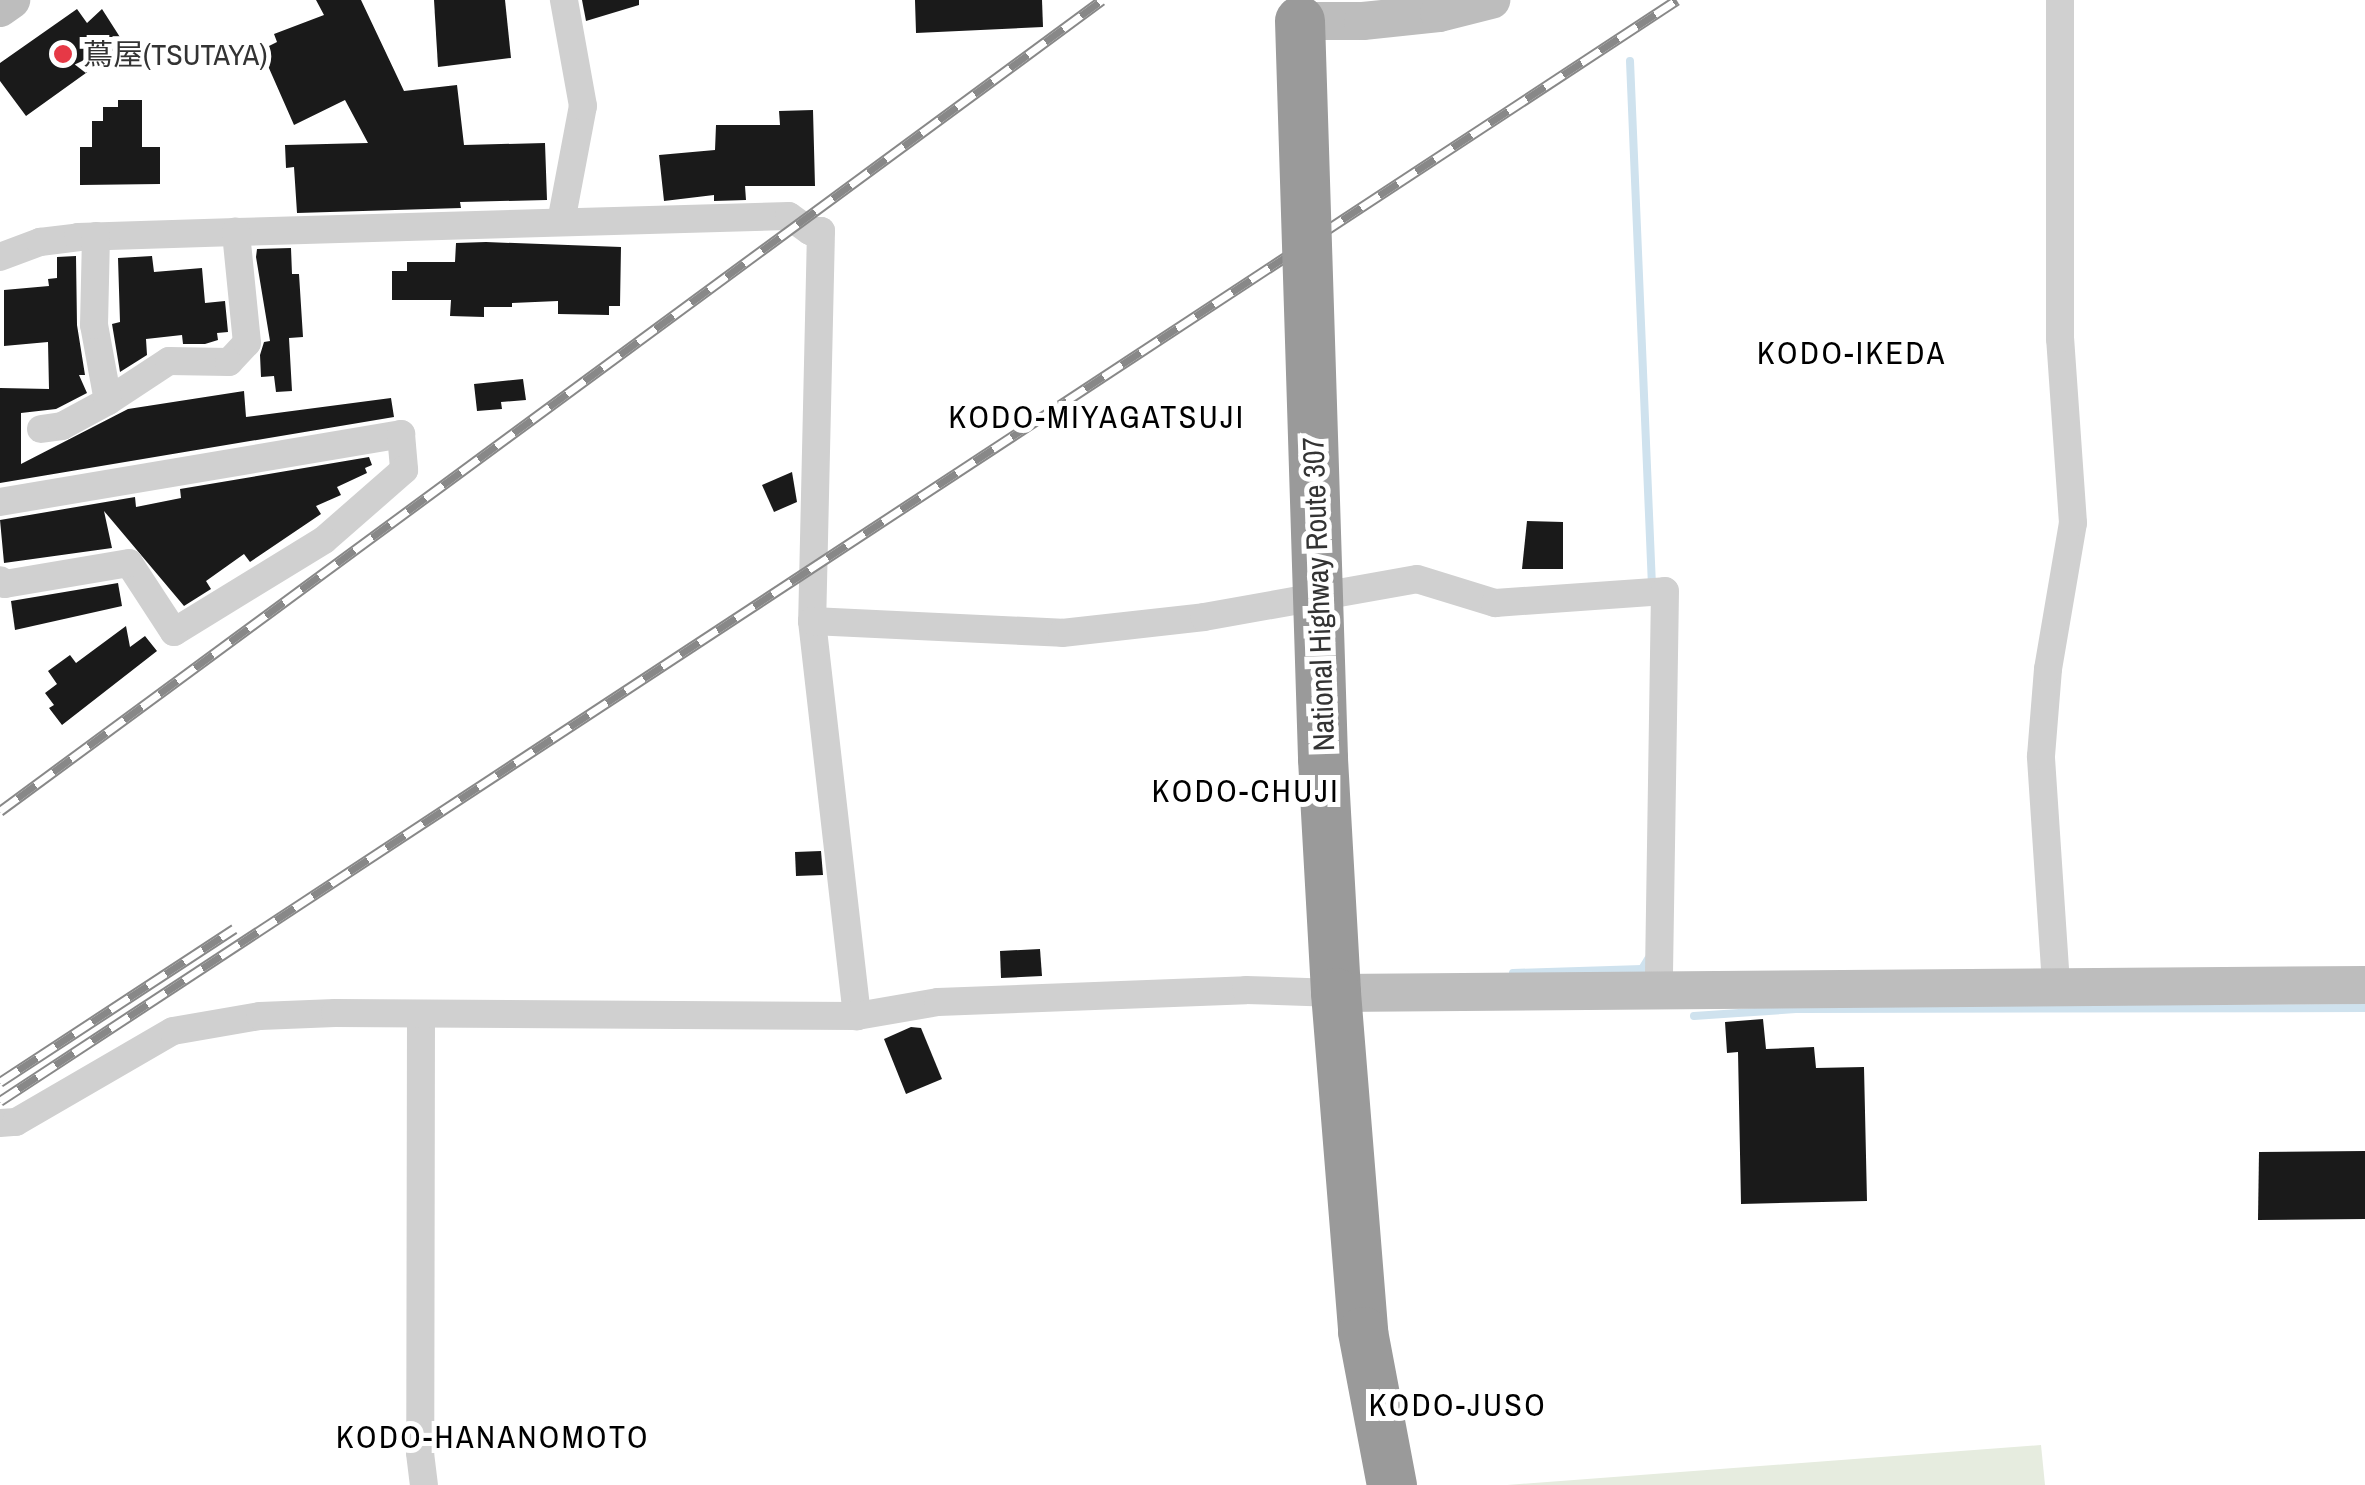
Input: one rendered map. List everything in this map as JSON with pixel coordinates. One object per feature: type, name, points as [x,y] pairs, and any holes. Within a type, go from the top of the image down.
[{"type":"highway","name":"National Highway Route 307","points":[[1300,10],[1323,759],[1336,993],[1363,1332],[1392,1485]]},
{"type":"street","points":[[0,8],[11,0]]},
{"type":"street","points":[[561,222],[583,106],[564,0]]},
{"type":"street","points":[[1300,10],[1363,21],[1439,13],[1491,0]]},
{"type":"street","points":[[2056,984],[2041,756],[2048,669],[2073,523],[2060,339],[2060,0]]},
{"type":"street","points":[[0,257],[40,242],[96,236],[788,216],[810,231],[822,231],[812,621],[858,1016]]},
{"type":"street","points":[[41,429],[62,426],[170,361],[229,362],[247,344],[236,232]]},
{"type":"street","points":[[96,236],[94,325],[108,401]]},
{"type":"street","points":[[0,502],[401,434],[404,470],[324,540],[174,632],[129,563],[5,584],[0,580]]},
{"type":"street","points":[[812,621],[1078,632],[1204,617],[1417,579],[1495,603],[1664,591],[1659,991]]},
{"type":"street","points":[[0,1123],[16,1122],[173,1031],[260,1016],[858,1016],[938,1002],[1246,990],[1336,993],[2365,984]]},
{"type":"street","points":[[421,1014],[420,1453],[424,1485]]},
{"type":"shaded area","points":[[2041,1445],[2045,1485],[1507,1485]]},
{"type":"building","points":[[316,0],[361,0],[404,91],[457,85],[464,145],[545,143],[547,200],[460,202],[461,208],[297,213],[294,167],[286,168],[285,145],[368,143],[345,100],[294,125],[261,50],[277,42],[274,34],[324,15]]},
{"type":"building","points":[[434,0],[505,0],[511,58],[438,67]]},
{"type":"building","points":[[582,0],[639,0],[639,5],[586,21]]},
{"type":"building","points":[[915,0],[1042,0],[1043,27],[916,33]]},
{"type":"building","name":"蔦屋(TSUTAYA)","points":[[77,9],[87,23],[102,9],[125,45],[26,116],[0,81],[0,63]]},
{"type":"building","points":[[118,100],[142,100],[142,147],[160,147],[160,184],[80,185],[80,147],[92,147],[92,121],[103,121],[103,107],[118,107]]},
{"type":"building","points":[[813,110],[815,186],[745,186],[746,200],[714,201],[714,195],[664,201],[659,155],[715,150],[716,125],[780,125],[779,111]]},
{"type":"building","points":[[456,243],[621,247],[620,306],[609,306],[609,315],[558,314],[558,301],[512,303],[512,307],[484,307],[484,317],[450,316],[451,300],[392,300],[392,271],[407,271],[407,262],[455,262]]},
{"type":"building","points":[[291,248],[292,274],[299,274],[303,337],[289,338],[292,391],[276,392],[274,376],[261,377],[260,355],[264,342],[270,341],[256,257],[257,249]]},
{"type":"building","points":[[76,256],[77,325],[85,375],[79,375],[87,393],[56,409],[21,413],[21,464],[128,409],[244,391],[246,417],[391,398],[394,417],[0,483],[0,388],[49,389],[48,342],[4,346],[4,290],[49,286],[48,279],[57,278],[57,257]]},
{"type":"building","points":[[152,256],[154,272],[202,268],[205,303],[225,301],[228,332],[217,333],[218,340],[205,344],[183,344],[182,335],[146,339],[147,355],[120,372],[112,324],[120,322],[118,258]]},
{"type":"building","points":[[523,379],[526,400],[501,402],[502,409],[477,411],[474,384]]},
{"type":"building","points":[[369,457],[372,465],[365,468],[367,473],[337,487],[341,495],[316,506],[321,514],[250,562],[244,554],[206,581],[211,589],[184,606],[104,511],[112,548],[4,563],[0,520],[135,497],[136,507],[181,498],[180,489]]},
{"type":"building","points":[[792,472],[797,502],[774,512],[762,485]]},
{"type":"building","points":[[1527,521],[1563,522],[1563,569],[1522,569]]},
{"type":"building","points":[[118,583],[122,606],[15,630],[11,601]]},
{"type":"building","points":[[126,626],[130,647],[145,636],[157,651],[62,725],[49,708],[54,705],[45,693],[57,684],[48,671],[70,655],[76,663]]},
{"type":"building","points":[[821,851],[823,875],[796,876],[795,852]]},
{"type":"building","points":[[1040,949],[1042,976],[1001,978],[1000,951]]},
{"type":"building","points":[[1763,1019],[1766,1049],[1814,1047],[1816,1068],[1864,1067],[1867,1201],[1741,1204],[1738,1052],[1727,1053],[1725,1022]]},
{"type":"building","points":[[911,1027],[921,1028],[942,1079],[906,1094],[884,1039]]},
{"type":"building","points":[[2365,1151],[2365,1219],[2258,1220],[2259,1152]]},
{"type":"waterway","points":[[1630,61],[1652,585]]},
{"type":"waterway","points":[[1513,973],[1642,969],[1648,959]]},
{"type":"waterway","points":[[1694,1016],[1796,1009],[2365,1008]]},
{"type":"railway","points":[[0,811],[1102,0]]},
{"type":"railway","points":[[0,1101],[1677,0]]},
{"type":"railway","points":[[0,1082],[234,929]]},
{"type":"place","name":"蔦屋(TSUTAYA)","points":[[63,54]]},
{"type":"district","name":"KODO-IKEDA","points":[[1852,353]]},
{"type":"district","name":"KODO-MIYAGATSUJI","points":[[1097,417]]},
{"type":"district","name":"KODO-CHUJI","points":[[1246,791]]},
{"type":"district","name":"KODO-JUSO","points":[[1458,1405]]},
{"type":"district","name":"KODO-HANANOMOTO","points":[[493,1437]]}]
